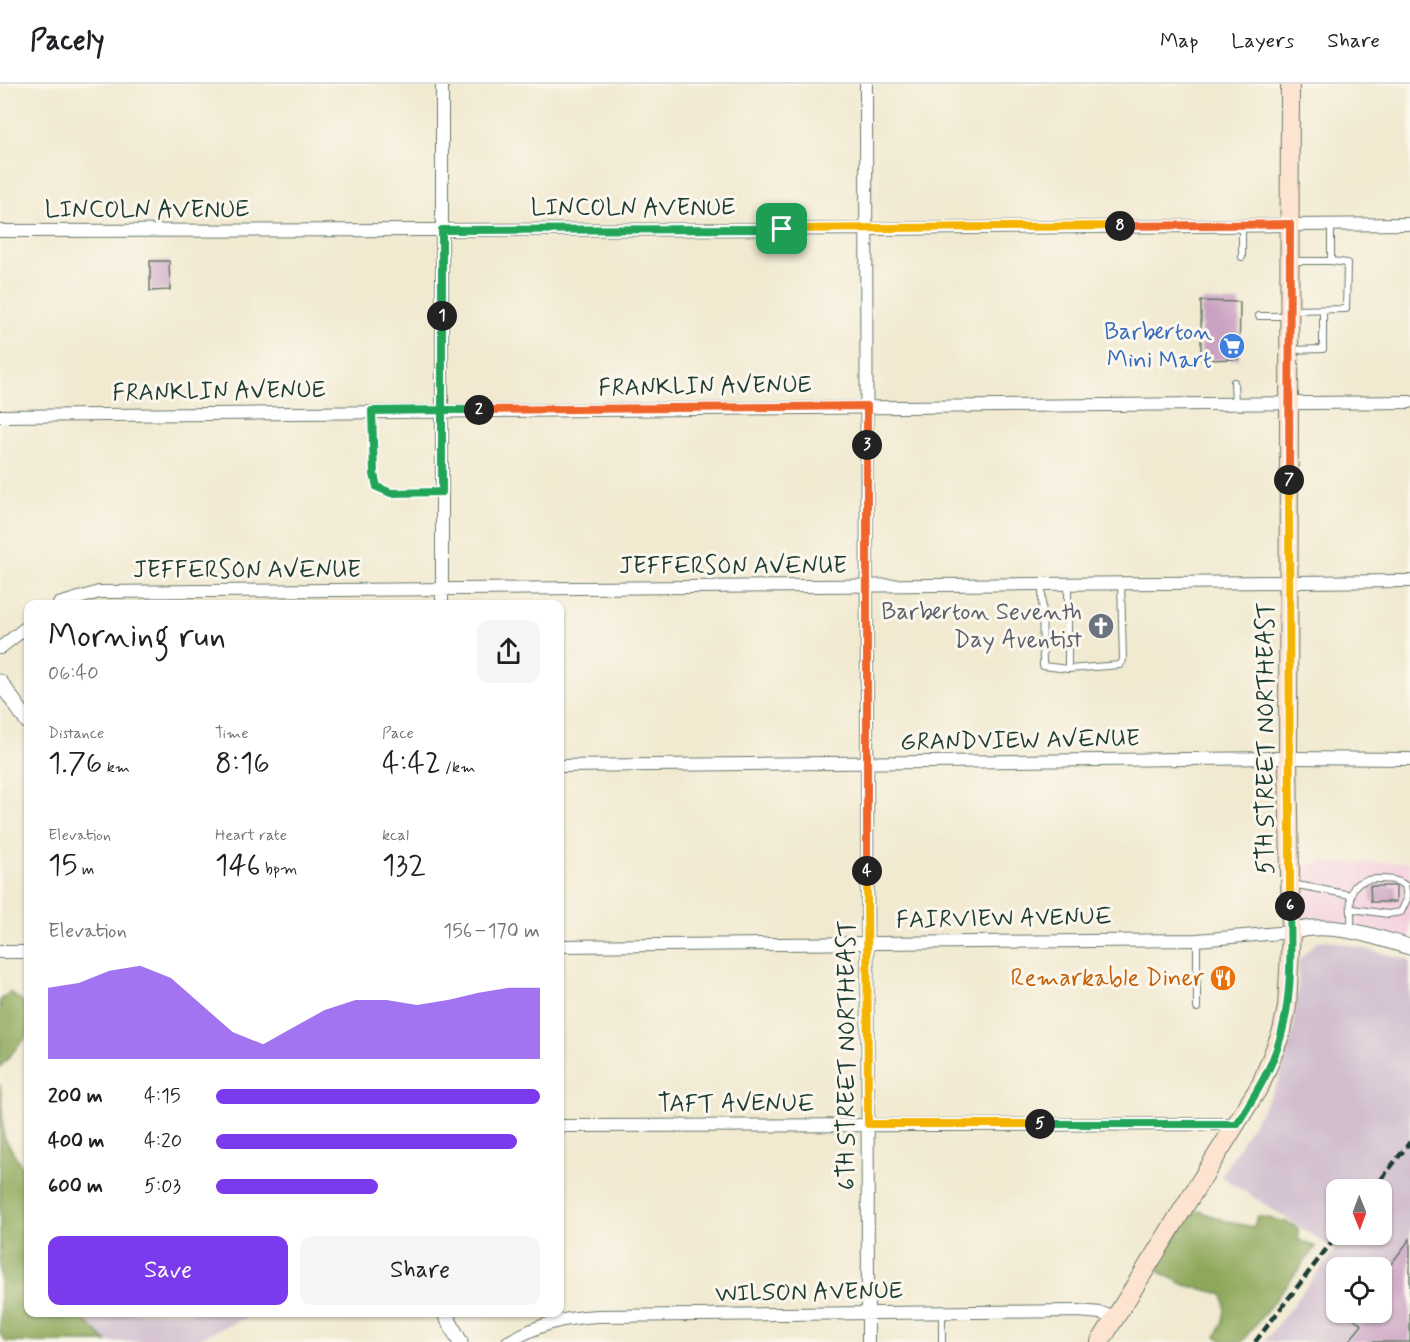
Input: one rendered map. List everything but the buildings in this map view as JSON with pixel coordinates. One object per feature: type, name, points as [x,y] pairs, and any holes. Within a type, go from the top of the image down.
[{"type":"main road","name":"5TH STREET NORTHEAST","points":[[1100,1342],[1261,1084],[1282,1031],[1287,1007],[1291,932],[1288,758],[1290,84]]},
{"type":"street","points":[[442,84],[442,600]]},
{"type":"street","name":"6TH STREET NORTHEAST","points":[[866,84],[868,1342]]},
{"type":"street","name":"LINCOLN AVENUE","points":[[0,231],[866,229],[1410,224]]},
{"type":"street","name":"FRANKLIN AVENUE","points":[[0,416],[1410,402]]},
{"type":"street","name":"JEFFERSON AVENUE","points":[[72,600],[99,592],[1410,581]]},
{"type":"street","points":[[0,648],[24,629]]},
{"type":"street","points":[[0,682],[24,716]]},
{"type":"street","name":"GRANDVIEW AVENUE","points":[[564,766],[1288,758],[1410,759]]},
{"type":"street","name":"FAIRVIEW AVENUE","points":[[564,946],[1197,940],[1291,932],[1312,926],[1351,931],[1410,947]]},
{"type":"street","points":[[0,952],[24,952]]},
{"type":"street","name":"TAFT AVENUE","points":[[564,1126],[1237,1124]]},
{"type":"street","name":"WILSON AVENUE","points":[[508,1342],[537,1326],[573,1317],[1078,1311],[1101,1313],[1115,1318]]},
{"type":"street","points":[[447,1317],[460,1342]]},
{"type":"lane","points":[[1242,224],[1242,257]]},
{"type":"lane","points":[[1331,224],[1331,261]]},
{"type":"lane","points":[[1259,316],[1346,309],[1347,263],[1290,261]]},
{"type":"lane","points":[[1289,350],[1323,349],[1323,310]]},
{"type":"lane","points":[[1234,382],[1235,403]]},
{"type":"lane","points":[[372,411],[374,474],[377,487],[391,493],[442,492]]},
{"type":"lane","points":[[1042,584],[1043,666],[1068,669],[1120,665],[1123,660],[1121,583]]},
{"type":"lane","points":[[1068,584],[1068,669]]},
{"type":"lane","points":[[1351,931],[1353,909],[1351,895],[1354,884],[1361,879],[1395,879],[1405,885],[1407,899],[1401,912],[1388,914],[1353,909]]},
{"type":"lane","points":[[1290,884],[1351,895]]},
{"type":"lane","points":[[1197,940],[1197,1008]]},
{"type":"lane","points":[[942,1312],[942,1342]]},
{"type":"shaded area","points":[[1410,862],[1410,942],[1294,926],[1295,864]]},
{"type":"shaded area","points":[[1329,940],[1410,960],[1410,1342],[1264,1342],[1326,1262],[1326,1323],[1392,1323],[1392,1257],[1330,1257],[1335,1250],[1327,1245],[1392,1245],[1392,1179],[1326,1179],[1326,1244],[1221,1176],[1279,1081],[1293,1031],[1299,980],[1298,961],[1317,941]]},
{"type":"shaded area","points":[[83,1317],[247,1317],[190,1342],[107,1342]]},
{"type":"green space","points":[[10,992],[24,1003],[24,1040],[0,1067],[0,1000]]},
{"type":"green space","points":[[0,1084],[4,1137],[24,1170],[24,1317],[83,1317],[107,1342],[6,1342],[0,1334]]},
{"type":"green space","points":[[1199,1211],[1226,1221],[1253,1227],[1258,1216],[1287,1222],[1298,1228],[1299,1240],[1316,1247],[1242,1342],[1224,1342],[1216,1336],[1224,1316],[1223,1294],[1185,1285],[1159,1272],[1161,1259],[1190,1214]]},
{"type":"railway","points":[[1381,1179],[1410,1142]]},
{"type":"railway","points":[[1255,1342],[1330,1245]]},
{"type":"place","name":"Barberton Mini Mart","points":[[1232,346]]},
{"type":"place","name":"Barberton Seventh Day Aventist","points":[[1101,626]]},
{"type":"place","name":"Remarkable Diner","points":[[1223,978]]},
{"type":"route","points":[[782,229],[442,230],[442,410],[372,411],[374,474],[377,487],[384,492],[391,493],[442,492],[442,410],[867,406],[868,1124],[1237,1124],[1274,1058],[1287,1007],[1291,932],[1288,758],[1290,224],[782,229]]}]
